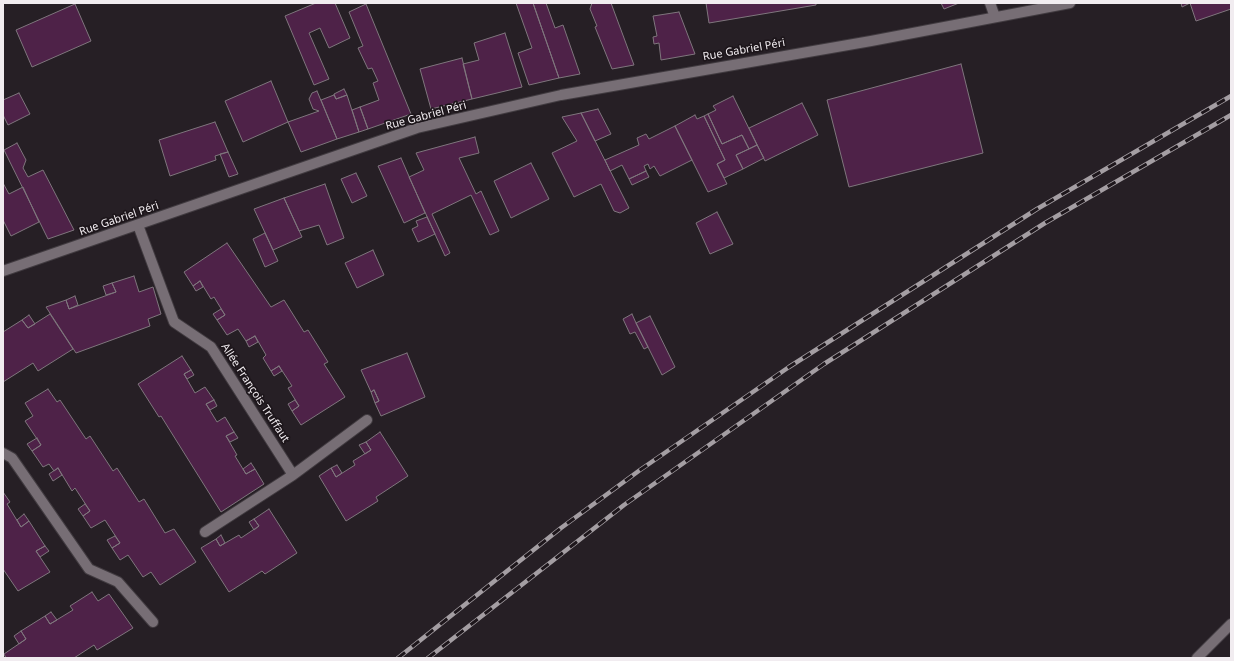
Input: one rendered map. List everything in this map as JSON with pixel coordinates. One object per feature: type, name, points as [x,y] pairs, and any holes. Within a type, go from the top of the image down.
[{"type":"street","points":[[990,3],[996,17]]},
{"type":"street","name":"Rue Gabriel Péri","points":[[3,272],[418,128],[561,95],[871,41],[1070,3]]},
{"type":"street","name":"Allée François Truffaut","points":[[138,225],[174,322],[211,346],[293,475]]},
{"type":"street","points":[[205,532],[293,475],[367,420]]},
{"type":"street","points":[[3,453],[12,458],[89,569],[118,582],[153,622]]},
{"type":"street","points":[[1197,658],[1231,624]]},
{"type":"building","points":[[316,3],[335,3],[350,38],[329,48],[320,28],[309,33],[329,79],[314,85],[285,16]]},
{"type":"building","points":[[516,3],[533,3],[559,78],[529,85],[518,53],[532,48]]},
{"type":"building","points":[[533,3],[546,3],[555,28],[563,25],[580,74],[559,78]]},
{"type":"building","points":[[592,3],[611,3],[634,65],[612,69],[595,27],[597,26],[590,9]]},
{"type":"building","points":[[706,3],[816,3],[816,5],[709,23]]},
{"type":"building","points":[[941,3],[959,3],[944,9]]},
{"type":"building","points":[[1181,3],[1190,3],[1182,7]]},
{"type":"building","points":[[1190,3],[1231,3],[1231,9],[1196,21]]},
{"type":"building","points":[[75,4],[91,41],[32,67],[16,30]]},
{"type":"building","points":[[366,4],[411,114],[368,129],[360,107],[379,100],[373,83],[378,81],[372,68],[368,69],[358,48],[363,46],[349,12]]},
{"type":"building","points":[[679,12],[695,54],[661,60],[659,43],[654,44],[653,37],[657,36],[653,16]]},
{"type":"building","points":[[505,33],[522,87],[472,99],[463,64],[479,60],[474,43]]},
{"type":"building","points":[[462,58],[472,99],[431,109],[420,69]]},
{"type":"building","points":[[961,64],[983,153],[849,187],[827,100]]},
{"type":"building","points":[[271,81],[288,122],[243,142],[225,101]]},
{"type":"building","points":[[344,89],[347,95],[336,99],[334,94]]},
{"type":"building","points":[[317,91],[337,139],[301,152],[288,122],[319,111],[313,109],[309,99],[312,93]]},
{"type":"building","points":[[19,93],[30,114],[8,125],[3,115],[3,100]]},
{"type":"building","points":[[334,95],[336,99],[347,95],[359,132],[337,139],[321,100]]},
{"type":"building","points":[[733,96],[757,145],[749,149],[742,135],[722,144],[708,114],[716,110],[713,106]]},
{"type":"building","points":[[802,103],[818,135],[765,161],[749,128]]},
{"type":"building","points":[[360,107],[368,129],[359,132],[352,110]]},
{"type":"building","points":[[598,109],[611,134],[595,141],[581,113]]},
{"type":"building","points":[[581,113],[629,208],[620,213],[614,211],[601,184],[574,197],[552,153],[577,141],[562,117]]},
{"type":"building","points":[[708,114],[722,144],[742,135],[749,149],[736,155],[743,169],[724,178],[717,164],[725,160],[704,116]]},
{"type":"building","points":[[695,115],[697,119],[704,116],[725,160],[717,164],[727,184],[708,192],[675,126]]},
{"type":"building","points":[[215,122],[228,152],[215,156],[216,160],[170,176],[159,140]]},
{"type":"building","points":[[675,126],[692,160],[660,176],[654,166],[650,169],[648,164],[644,166],[646,171],[629,179],[622,165],[610,171],[605,160],[639,145],[637,138],[646,134],[649,139]]},
{"type":"building","points":[[475,137],[479,153],[459,158],[476,194],[481,191],[499,231],[490,235],[471,195],[432,214],[450,253],[445,256],[409,177],[424,170],[416,153]]},
{"type":"building","points":[[17,143],[26,160],[23,168],[28,177],[43,170],[74,230],[48,239],[4,150]]},
{"type":"building","points":[[757,145],[764,158],[743,169],[736,155]]},
{"type":"building","points":[[228,152],[238,174],[229,177],[220,154]]},
{"type":"building","points":[[401,158],[425,213],[404,223],[378,166]]},
{"type":"building","points":[[531,163],[549,199],[511,218],[494,181]]},
{"type":"building","points":[[646,171],[649,177],[632,185],[629,179]]},
{"type":"building","points":[[356,173],[367,196],[352,203],[341,179]]},
{"type":"building","points":[[3,183],[9,194],[23,187],[39,222],[11,236],[3,220]]},
{"type":"building","points":[[325,184],[344,238],[327,245],[319,225],[299,231],[284,198]]},
{"type":"building","points":[[284,198],[302,237],[273,250],[254,209]]},
{"type":"building","points":[[717,212],[733,244],[710,254],[696,223]]},
{"type":"building","points":[[427,217],[435,234],[418,242],[412,229],[418,226],[416,221]]},
{"type":"building","points":[[265,233],[278,261],[265,267],[253,239]]},
{"type":"building","points":[[227,243],[271,307],[284,300],[304,332],[308,330],[328,362],[324,364],[345,397],[301,425],[292,411],[299,406],[288,388],[292,386],[279,366],[271,371],[263,358],[266,355],[255,336],[246,341],[238,329],[227,335],[217,320],[225,315],[214,297],[211,299],[200,281],[193,286],[184,272]]},
{"type":"building","points":[[373,250],[384,275],[357,288],[345,263]]},
{"type":"building","points":[[134,276],[139,292],[153,287],[161,314],[148,319],[150,326],[76,353],[46,307],[66,300],[69,309],[116,292],[112,283]]},
{"type":"building","points":[[200,281],[203,287],[196,291],[193,286]]},
{"type":"building","points":[[112,283],[116,292],[106,295],[103,286]]},
{"type":"building","points":[[75,296],[78,305],[69,309],[66,300]]},
{"type":"building","points":[[221,309],[225,315],[217,320],[213,314]]},
{"type":"building","points":[[50,314],[73,349],[38,371],[33,363],[3,382],[3,332],[22,320],[28,328]]},
{"type":"building","points":[[632,314],[648,347],[644,349],[635,332],[630,334],[623,319]]},
{"type":"building","points":[[29,315],[35,324],[28,328],[22,320]]},
{"type":"building","points":[[650,316],[675,367],[662,375],[636,323]]},
{"type":"building","points":[[255,336],[258,342],[249,347],[246,341]]},
{"type":"building","points":[[407,353],[425,397],[381,416],[375,403],[379,401],[374,390],[371,392],[361,370]]},
{"type":"building","points":[[182,356],[191,370],[184,374],[195,393],[205,387],[214,400],[206,404],[217,422],[225,417],[234,432],[226,436],[237,455],[235,456],[246,474],[255,469],[264,484],[221,512],[161,416],[159,417],[138,384]]},
{"type":"building","points":[[279,366],[282,371],[274,376],[271,371]]},
{"type":"building","points":[[191,370],[194,375],[187,379],[184,374]]},
{"type":"building","points":[[48,389],[57,402],[60,400],[86,439],[90,436],[113,471],[117,468],[139,502],[144,499],[165,533],[174,529],[196,562],[160,585],[151,572],[143,577],[128,555],[120,560],[112,548],[120,543],[105,520],[91,528],[83,516],[90,511],[75,488],[72,491],[58,468],[54,471],[49,464],[43,467],[32,451],[41,445],[25,421],[33,416],[25,403]]},
{"type":"building","points":[[374,390],[379,401],[375,403],[371,392]]},
{"type":"building","points":[[214,400],[217,406],[210,410],[206,404]]},
{"type":"building","points":[[295,400],[299,406],[292,411],[288,404]]},
{"type":"building","points":[[234,432],[238,438],[230,442],[226,436]]},
{"type":"building","points":[[380,432],[408,476],[376,497],[378,501],[346,521],[319,476],[331,468],[336,477],[355,465],[353,461],[371,450],[366,442]]},
{"type":"building","points":[[37,438],[41,445],[32,451],[27,444]]},
{"type":"building","points":[[366,442],[371,450],[365,454],[359,445]]},
{"type":"building","points":[[251,463],[255,469],[246,474],[243,469]]},
{"type":"building","points":[[337,465],[342,473],[336,477],[331,468]]},
{"type":"building","points":[[58,468],[62,475],[53,481],[49,474]]},
{"type":"building","points":[[3,492],[10,502],[7,504],[21,527],[29,521],[45,546],[36,551],[50,572],[18,591],[3,569]]},
{"type":"building","points":[[85,504],[90,511],[83,516],[78,509]]},
{"type":"building","points":[[269,509],[297,553],[265,574],[262,571],[229,592],[201,548],[216,539],[220,546],[239,535],[241,538],[259,526],[254,519]]},
{"type":"building","points":[[24,514],[29,521],[21,527],[17,520]]},
{"type":"building","points":[[254,519],[259,526],[254,530],[249,522]]},
{"type":"building","points":[[221,535],[225,543],[220,546],[216,539]]},
{"type":"building","points":[[115,536],[120,543],[112,548],[107,540]]},
{"type":"building","points":[[45,546],[49,551],[40,557],[36,551]]},
{"type":"building","points":[[92,592],[98,601],[109,594],[133,628],[97,650],[94,645],[74,658],[6,658],[4,654],[26,639],[21,631],[45,616],[50,624],[73,610],[70,606]]},
{"type":"building","points":[[51,612],[57,620],[50,624],[45,616]]},
{"type":"building","points":[[21,631],[26,639],[19,644],[14,636]]},
{"type":"railway","points":[[398,658],[561,528],[640,470],[789,367],[1037,209],[1231,96]]},
{"type":"railway","points":[[428,658],[624,505],[824,364],[1045,223],[1231,115]]}]
